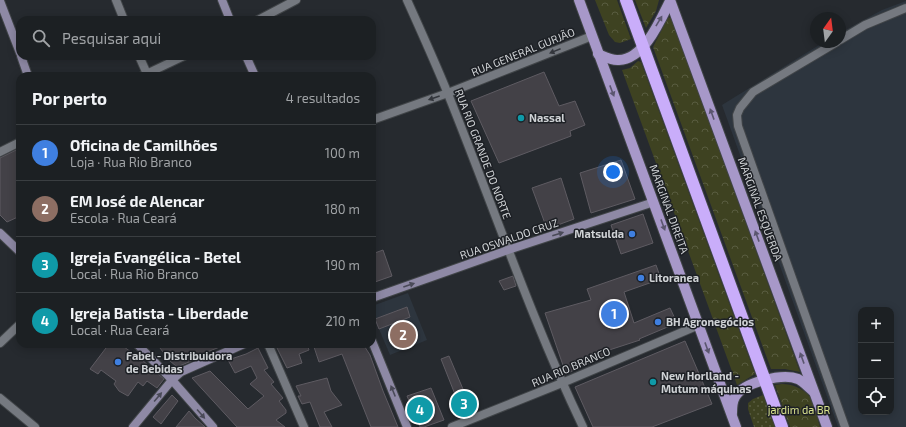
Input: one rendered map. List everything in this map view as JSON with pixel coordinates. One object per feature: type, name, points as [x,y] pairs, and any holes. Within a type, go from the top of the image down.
[{"type":"highway","points":[[626,0],[782,427]]},
{"type":"main road","name":"MARGINAL DIREITA","points":[[579,0],[736,427]]},
{"type":"main road","points":[[598,54],[617,61],[638,53],[663,15],[670,0]]},
{"type":"main road","name":"MARGINAL ESQUERDA","points":[[670,0],[827,427]]},
{"type":"main road","points":[[732,415],[735,396],[747,387],[765,380],[785,377],[798,379],[806,384],[815,394]]},
{"type":"street","points":[[116,0],[122,16]]},
{"type":"street","points":[[222,0],[228,16]]},
{"type":"street","points":[[266,16],[296,0]]},
{"type":"street","name":"RUA RIO GRANDE DO NORTE","points":[[407,0],[448,93],[508,250],[562,383],[583,427]]},
{"type":"street","points":[[0,1],[16,43]]},
{"type":"street","points":[[846,36],[865,25],[906,8]]},
{"type":"street","name":"RUA GENERAL GURJÃO","points":[[376,119],[448,93],[592,36]]},
{"type":"street","points":[[827,48],[753,92],[740,108],[737,115],[738,126],[845,427]]},
{"type":"street","points":[[22,60],[26,72]]},
{"type":"street","points":[[140,60],[144,72]]},
{"type":"street","points":[[151,72],[176,60]]},
{"type":"street","points":[[248,60],[254,72]]},
{"type":"street","points":[[0,152],[16,144]]},
{"type":"street","name":"RUA OSWALDO CRUZ","points":[[376,297],[508,250],[654,202]]},
{"type":"street","points":[[0,232],[16,248]]},
{"type":"street","name":"RUA RIO BRANCO","points":[[452,427],[562,383],[699,325]]},
{"type":"street","points":[[0,344],[16,328]]},
{"type":"street","points":[[141,348],[172,380],[213,427]]},
{"type":"street","points":[[133,427],[172,380],[181,372],[235,348]]},
{"type":"street","points":[[270,348],[304,427]]},
{"type":"street","points":[[375,348],[407,427]]},
{"type":"street","points":[[0,398],[35,427]]},
{"type":"shaded area","points":[[906,1],[906,427],[838,427],[722,105],[814,48],[846,48],[846,30],[882,10]]},
{"type":"shaded area","points":[[408,293],[427,340],[390,355],[379,329],[410,316],[406,307],[376,319],[376,305]]},
{"type":"green space","points":[[595,0],[617,0],[631,39],[620,43],[615,42],[609,35]]},
{"type":"green space","points":[[635,0],[659,0],[656,11],[646,28]]},
{"type":"green space","points":[[671,17],[800,372],[785,369],[771,369],[653,47],[668,18]]},
{"type":"green space","points":[[638,61],[641,62],[755,374],[737,385],[622,70],[630,68]]},
{"type":"green space","name":"jardim da BR","points":[[782,384],[797,387],[810,397],[820,427],[790,427],[775,385]]},
{"type":"green space","name":"jardim da BR","points":[[763,395],[775,427],[754,427],[748,409],[748,403]]},
{"type":"building","name":"Nassal","points":[[544,72],[559,106],[575,101],[585,125],[570,131],[571,136],[499,163],[471,101]]},
{"type":"building","points":[[16,150],[16,218],[7,222],[0,215],[0,158]]},
{"type":"building","points":[[621,160],[635,199],[591,213],[580,173]]},
{"type":"building","points":[[561,178],[574,219],[547,229],[532,188]]},
{"type":"building","name":"Matsulda","points":[[643,214],[653,243],[621,254],[611,225]]},
{"type":"building","points":[[383,250],[392,276],[376,282],[376,253]]},
{"type":"building","points":[[656,265],[661,279],[624,292],[634,323],[670,308],[677,323],[639,339],[640,340],[603,352],[604,355],[566,374],[545,313],[591,300],[587,289]]},
{"type":"building","points":[[513,276],[516,286],[504,290],[499,281]]},
{"type":"building","points":[[407,307],[410,317],[379,329],[376,319]]},
{"type":"building","points":[[685,341],[712,404],[652,427],[593,427],[575,387]]},
{"type":"building","points":[[106,348],[126,348],[164,379],[157,388],[147,381],[143,386],[138,382],[128,396],[119,391],[114,384],[116,381],[101,370],[98,374],[90,369]]},
{"type":"building","points":[[160,348],[217,348],[207,352],[208,354],[177,367],[169,360]]},
{"type":"building","points":[[258,348],[268,368],[264,370],[274,382],[271,384],[283,398],[279,401],[286,410],[286,413],[276,420],[285,427],[237,427],[192,378],[210,371],[248,409],[264,396],[250,384],[257,378],[251,366],[235,373],[228,360]]},
{"type":"building","points":[[277,348],[308,348],[309,350],[299,354],[302,363],[287,368]]},
{"type":"building","points":[[314,348],[366,348],[370,355],[398,427],[371,427],[342,354],[319,362]]},
{"type":"building","points":[[449,356],[471,408],[462,412],[441,359]]},
{"type":"building","points":[[327,378],[331,391],[342,405],[324,412],[332,427],[320,427],[310,402],[302,404],[298,396],[301,396],[296,386]]},
{"type":"building","points":[[431,388],[444,420],[420,427],[407,396]]},
{"type":"building","points":[[172,395],[178,401],[161,424],[153,417]]},
{"type":"building","points":[[189,411],[195,418],[205,427],[176,427]]},
{"type":"place","name":"Nassal","points":[[521,118]]},
{"type":"place","name":"Matsulda","points":[[632,234]]},
{"type":"place","name":"Litoranea","points":[[641,278]]},
{"type":"place","name":"Oficina de Camilhões","points":[[614,314]]},
{"type":"place","name":"BH Agronegócios","points":[[658,322]]},
{"type":"place","name":"EM José de Alencar","points":[[403,335]]},
{"type":"place","name":"Fabel - Distribuidora de Bebidas","points":[[118,362]]},
{"type":"place","name":"New Horlland - Mutum máquinas","points":[[653,382]]},
{"type":"place","name":"Igreja Evangélica - Betel","points":[[464,404]]},
{"type":"place","name":"Igreja Batista - Liberdade","points":[[420,410]]}]
